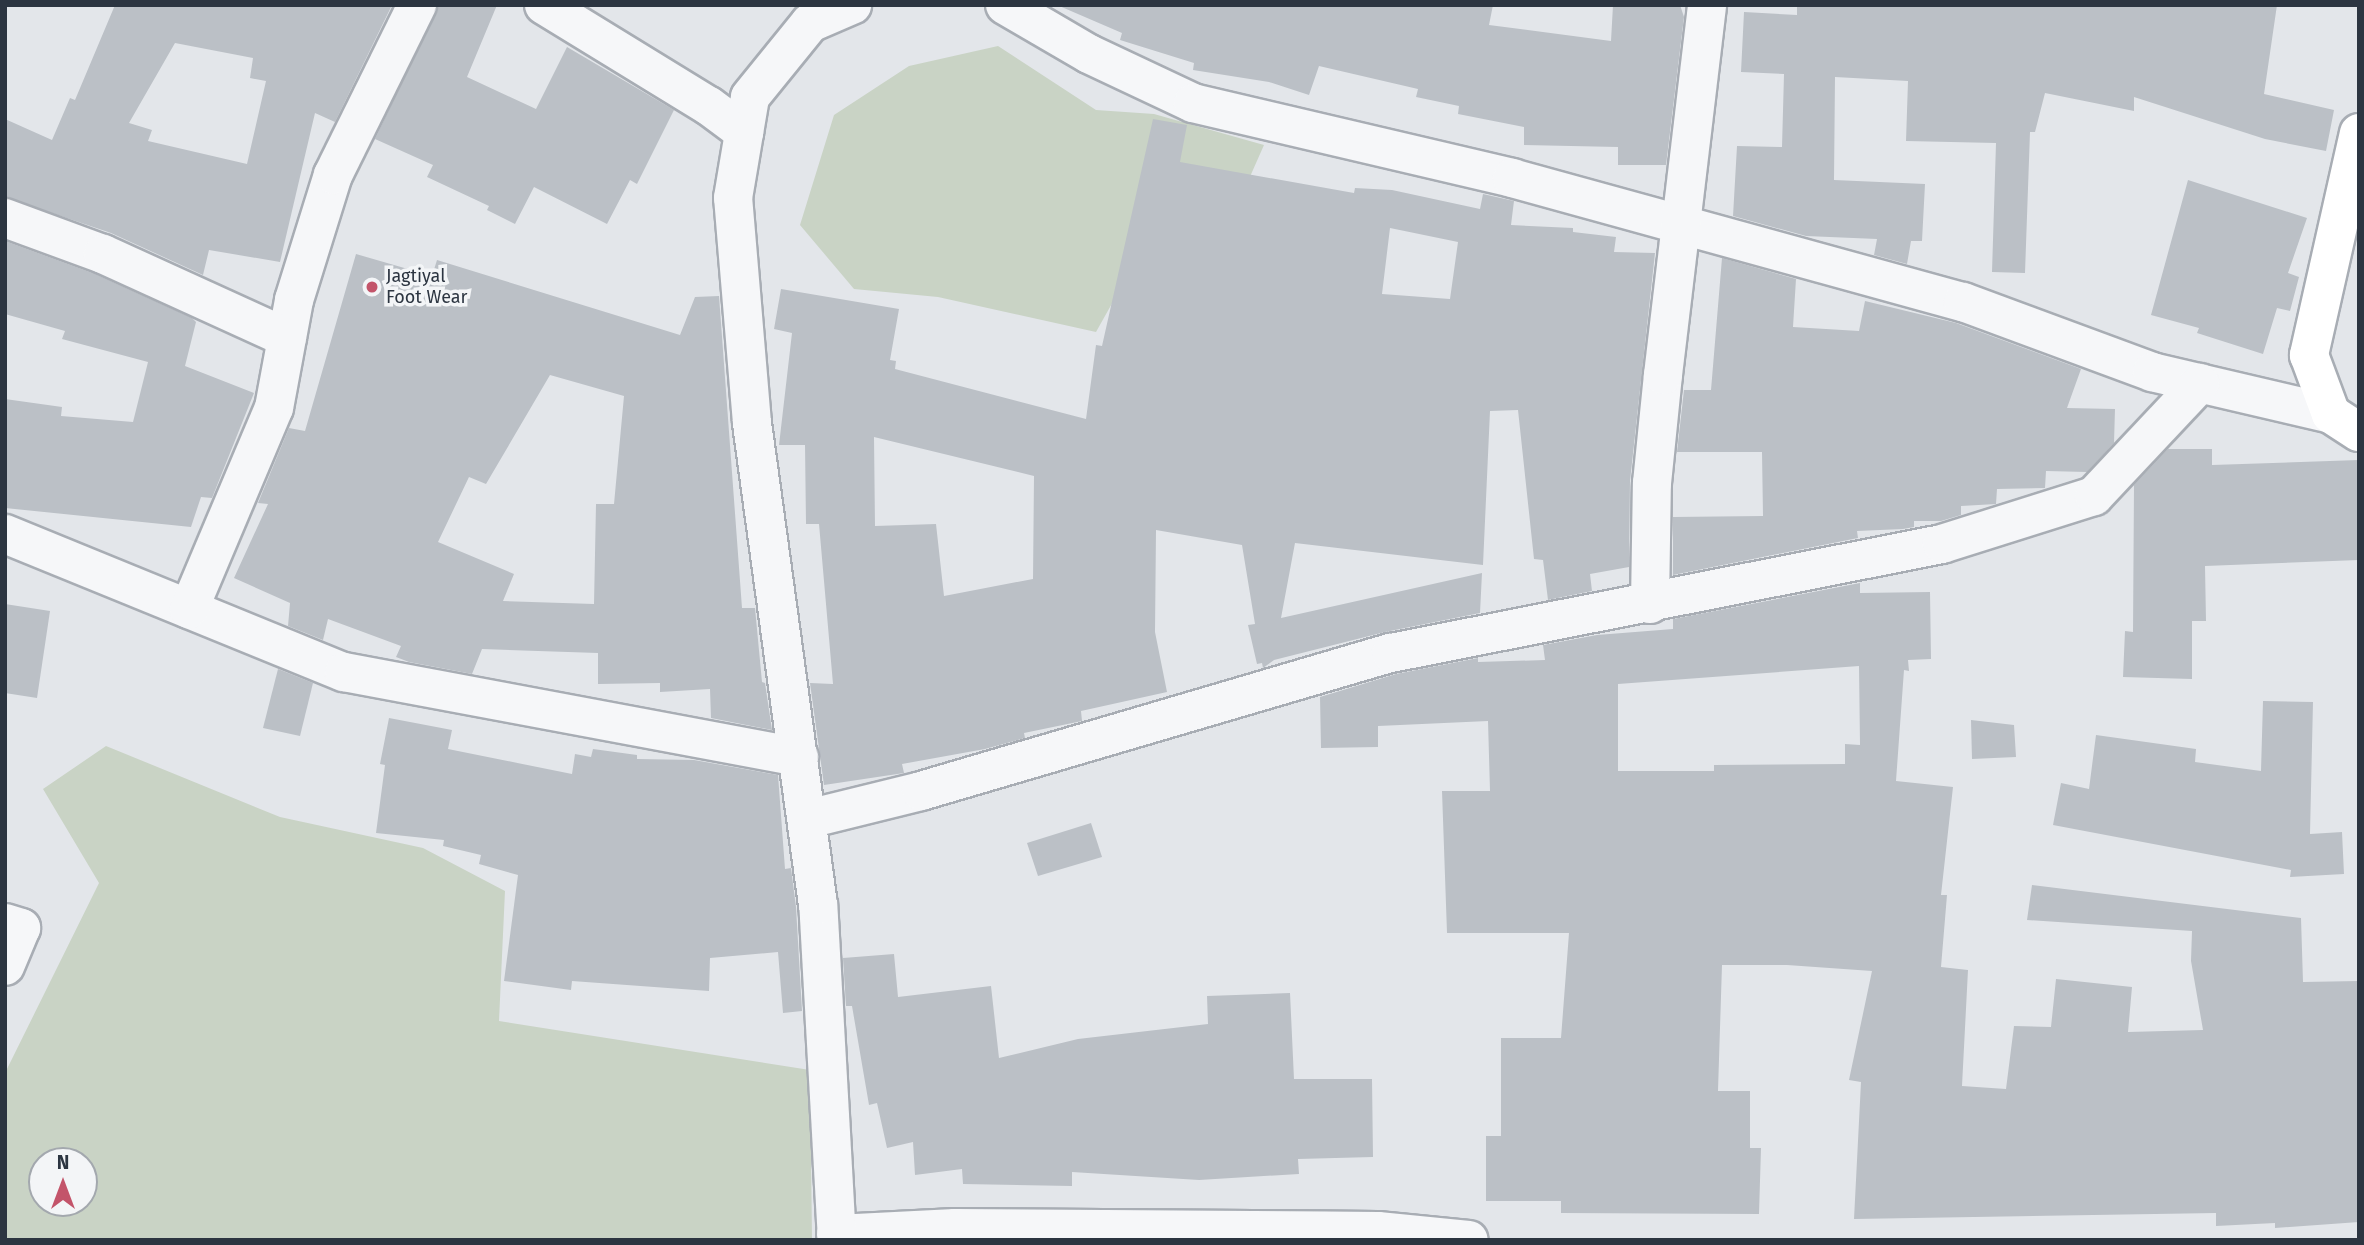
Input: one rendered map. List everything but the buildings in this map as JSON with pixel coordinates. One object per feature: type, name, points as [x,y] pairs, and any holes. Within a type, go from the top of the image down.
[{"type":"main road","points":[[2345,423],[2309,355],[2359,133]]},
{"type":"street","points":[[189,609],[274,408],[287,338],[333,175],[417,5]]},
{"type":"street","points":[[544,5],[709,106],[744,132]]},
{"type":"street","points":[[852,5],[810,23],[750,97],[733,198],[750,409],[818,905],[836,1237],[955,1228],[1378,1235],[1469,1240]]},
{"type":"street","points":[[1005,5],[1089,54],[1193,103],[1512,177],[1963,302],[2152,372],[2345,423]]},
{"type":"street","points":[[1650,604],[1652,483],[1707,5]]},
{"type":"street","points":[[5,218],[103,254],[287,338]]},
{"type":"street","points":[[808,819],[921,791],[1391,653],[1650,604],[1942,544],[2094,496],[2200,383]]},
{"type":"street","points":[[5,534],[344,672],[799,757]]},
{"type":"street","points":[[5,923],[21,928],[5,966]]},
{"type":"green space","points":[[998,46],[1096,110],[1154,114],[1264,145],[1241,197],[1161,216],[1096,332],[938,297],[854,289],[800,225],[834,115],[909,66]]},
{"type":"green space","points":[[106,746],[280,817],[423,848],[505,891],[499,1021],[810,1070],[812,1240],[5,1240],[5,1073],[99,883],[43,789]]},
{"type":"place","name":"Jagtiyal Foot Wear","points":[[372,287]]}]
